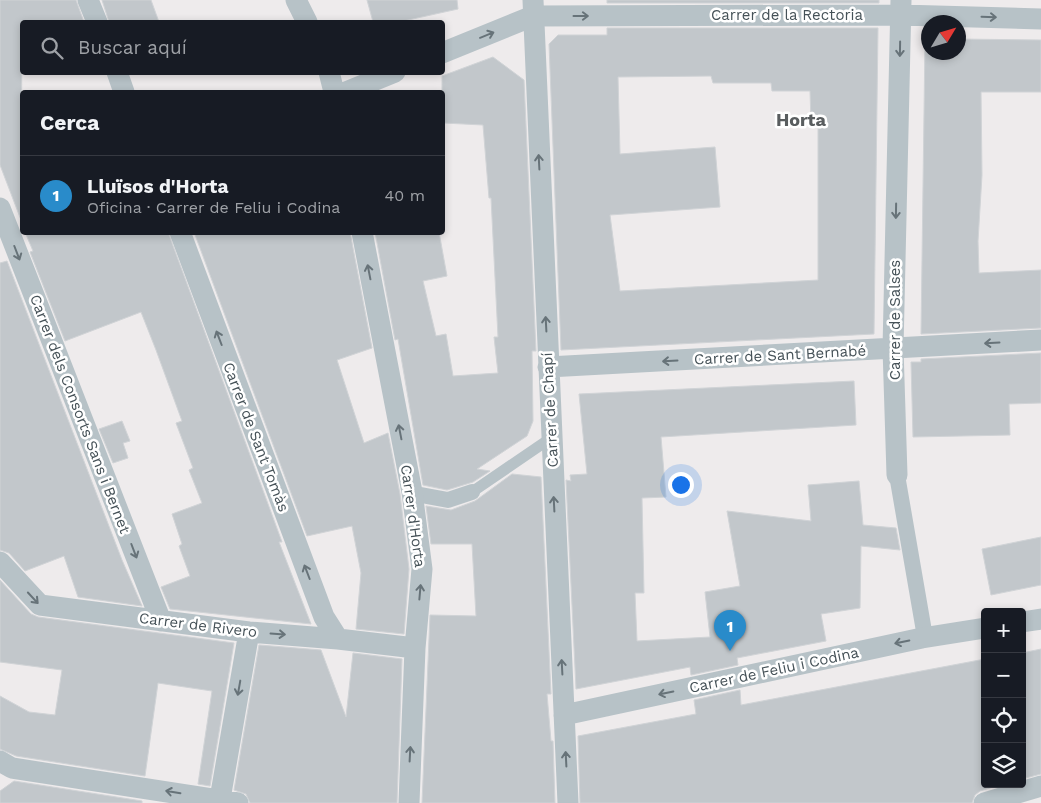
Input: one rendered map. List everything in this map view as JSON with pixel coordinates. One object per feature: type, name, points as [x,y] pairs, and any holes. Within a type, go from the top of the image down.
[{"type":"street","points":[[88,0],[96,20]]},
{"type":"street","points":[[296,0],[306,20]]},
{"type":"street","name":"Carrer de la Rectoria","points":[[533,8],[901,7],[1041,19]]},
{"type":"street","name":"Carrer de Salses","points":[[901,7],[893,348],[897,475],[925,637]]},
{"type":"street","points":[[445,52],[533,8]]},
{"type":"street","name":"Carrer de Chapí","points":[[533,8],[568,803]]},
{"type":"street","points":[[117,75],[123,90]]},
{"type":"street","points":[[330,75],[334,90]]},
{"type":"street","points":[[351,90],[388,75]]},
{"type":"street","name":"Carrer dels Consorts Sans i Bernet","points":[[7,216],[161,621]]},
{"type":"street","name":"Carrer de Sant Tomàs","points":[[181,235],[324,617],[338,638]]},
{"type":"street","name":"Carrer d'Horta","points":[[363,235],[412,492],[422,570],[415,648],[409,803]]},
{"type":"street","name":"Carrer de Sant Bernabé","points":[[548,367],[1041,340]]},
{"type":"street","points":[[421,495],[448,500],[472,492]]},
{"type":"street","name":"Carrer de Rivero","points":[[0,562],[40,605],[249,632],[338,638],[415,648]]},
{"type":"street","points":[[1026,621],[1041,619]]},
{"type":"street","name":"Carrer de Feliu i Codina","points":[[564,715],[925,637],[981,629]]},
{"type":"street","points":[[0,761],[12,768],[229,801],[249,632]]},
{"type":"street","points":[[984,803],[1041,786]]},
{"type":"lane","points":[[472,492],[551,438]]},
{"type":"building","points":[[0,0],[76,0],[83,20],[20,20],[20,75],[22,75],[22,90],[20,90],[20,217],[0,165]]},
{"type":"building","points":[[102,0],[151,0],[158,20],[108,20]]},
{"type":"building","points":[[367,0],[457,0],[458,9],[408,20],[372,20]]},
{"type":"building","points":[[607,0],[879,0],[879,3],[607,3]]},
{"type":"building","points":[[607,28],[878,28],[874,334],[561,350],[549,44],[558,35],[607,35]],"holes":[[[711,76],[713,83],[771,83],[772,91],[810,91],[811,122],[818,122],[818,280],[620,291],[610,215],[720,207],[715,147],[620,154],[618,77]]]},
{"type":"building","points":[[966,39],[1041,40],[1041,92],[981,92],[982,175],[978,241],[979,273],[1041,270],[1041,328],[921,334],[925,60],[966,60]]},
{"type":"building","points":[[493,57],[524,80],[536,351],[532,351],[533,421],[527,436],[477,469],[490,471],[473,482],[447,490],[423,485],[398,339],[395,340],[376,235],[440,235],[447,276],[423,281],[436,336],[446,334],[453,376],[498,373],[494,337],[498,337],[491,198],[489,198],[483,125],[445,123],[445,90],[442,90],[442,76]]},
{"type":"building","points":[[26,235],[169,235],[282,542],[279,542],[311,624],[170,609],[161,587],[190,576],[179,546],[182,544],[172,514],[202,503],[189,470],[193,468],[176,423],[182,421],[156,350],[141,312],[65,341],[30,252],[33,251]]},
{"type":"building","points":[[195,235],[351,235],[372,348],[337,360],[364,443],[388,433],[400,494],[409,569],[404,634],[356,629],[361,573],[352,526],[307,536]]},
{"type":"building","points":[[7,261],[122,560],[142,606],[78,597],[64,556],[25,571],[9,553],[0,550],[0,263]]},
{"type":"building","points":[[1041,353],[1041,403],[1009,404],[1010,435],[913,437],[911,362],[921,362],[921,359]]},
{"type":"building","points":[[854,381],[856,425],[661,437],[666,497],[642,498],[644,593],[635,593],[637,641],[710,637],[705,592],[740,586],[727,511],[811,521],[808,485],[859,481],[863,525],[896,528],[900,550],[861,546],[860,608],[821,614],[826,641],[737,658],[738,665],[691,675],[690,667],[576,689],[566,480],[571,481],[570,475],[587,474],[579,394]]},
{"type":"building","points":[[122,421],[130,441],[123,443],[128,458],[113,463],[99,429]]},
{"type":"building","points":[[512,474],[541,477],[551,694],[547,694],[551,741],[553,741],[555,803],[422,803],[430,615],[476,616],[472,544],[431,544],[426,506],[451,510],[475,501]]},
{"type":"building","points":[[1041,537],[1041,585],[991,595],[982,549]]},
{"type":"building","points":[[0,580],[31,614],[38,617],[234,643],[210,786],[198,784],[212,691],[158,683],[145,776],[16,756],[0,749],[0,696],[29,712],[55,715],[62,670],[0,662]]},
{"type":"building","points":[[259,645],[321,650],[346,717],[353,653],[402,659],[397,803],[250,803],[246,794],[234,790]]},
{"type":"building","points":[[1041,649],[1041,774],[1026,778],[1026,653]]},
{"type":"building","points":[[981,660],[981,788],[990,788],[975,795],[972,803],[580,803],[578,736],[696,714],[694,700],[740,690],[741,705]]},
{"type":"building","points":[[14,781],[142,801],[142,803],[0,803],[0,791]]},
{"type":"place","name":"Lluïsos d'Horta","points":[[730,651]]},
{"type":"district","name":"Horta","points":[[801,119]]}]
